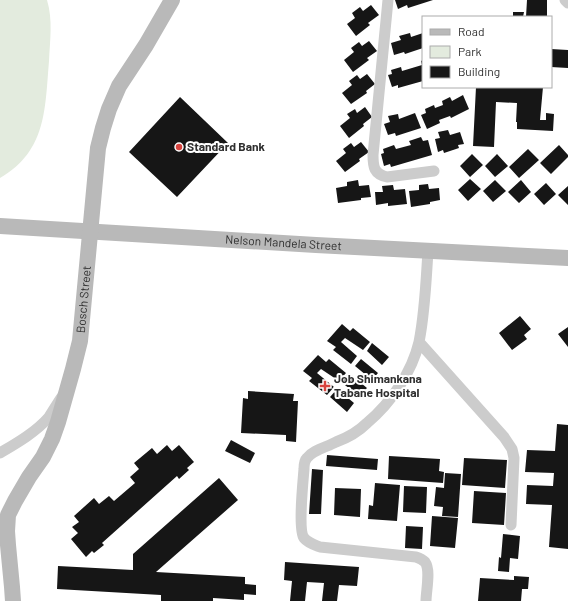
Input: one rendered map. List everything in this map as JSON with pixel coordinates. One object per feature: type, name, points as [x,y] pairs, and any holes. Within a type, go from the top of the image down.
[{"type":"street","name":"Bosch Street","points":[[13,601],[7,531],[8,515],[29,477],[43,457],[52,439],[75,362],[80,341],[98,148],[103,128],[119,86],[146,45],[172,0]]},
{"type":"street","points":[[388,0],[373,165],[380,175],[387,177],[434,171]]},
{"type":"street","points":[[565,0],[568,3]]},
{"type":"street","name":"Nelson Mandela Street","points":[[0,226],[568,258]]},
{"type":"street","points":[[426,601],[428,572],[425,562],[422,560],[416,557],[320,547],[305,540],[302,534],[301,525],[304,463],[307,458],[354,433],[367,424],[393,396],[414,357],[419,342],[423,316],[428,251]]},
{"type":"street","points":[[419,342],[504,437],[512,449],[514,458],[511,525]]},
{"type":"street","points":[[0,453],[37,429],[48,417],[67,390]]},
{"type":"green space","points":[[0,0],[47,0],[51,30],[46,95],[41,127],[35,142],[27,155],[15,167],[0,178]]},
{"type":"building","points":[[395,0],[433,0],[408,8],[407,5],[398,9]]},
{"type":"building","points":[[527,0],[547,0],[547,16],[526,16]]},
{"type":"building","points":[[371,5],[379,15],[368,23],[370,25],[356,36],[347,24],[355,18],[352,13],[360,7],[363,11]]},
{"type":"building","points":[[513,12],[524,12],[523,16],[513,16]]},
{"type":"building","points":[[410,33],[411,37],[422,33],[422,48],[405,54],[404,52],[394,55],[391,43],[401,40],[399,36]]},
{"type":"building","points":[[369,41],[377,51],[367,58],[369,60],[353,72],[344,60],[354,52],[351,48],[359,42],[362,46]]},
{"type":"building","points":[[552,49],[568,50],[568,68],[552,67]]},
{"type":"building","points":[[422,65],[422,81],[398,88],[398,85],[392,87],[388,75],[392,74],[391,70],[401,67],[402,71]]},
{"type":"building","points":[[367,74],[375,84],[366,91],[367,93],[351,104],[342,93],[352,85],[349,81],[357,75],[360,79]]},
{"type":"building","points":[[476,88],[543,88],[540,120],[546,120],[546,113],[554,114],[553,131],[517,129],[517,103],[496,102],[494,147],[473,146]]},
{"type":"building","points":[[463,95],[469,109],[451,118],[450,116],[439,120],[440,123],[427,129],[421,115],[426,113],[425,109],[434,105],[435,108],[443,105],[442,101],[450,97],[452,101]]},
{"type":"building","name":"Standard Bank","points":[[180,97],[228,143],[177,197],[129,152]]},
{"type":"building","points":[[365,107],[372,117],[363,124],[364,126],[349,138],[340,126],[350,118],[347,114],[355,109],[357,113]]},
{"type":"building","points":[[415,113],[421,128],[396,136],[395,133],[388,135],[384,124],[390,122],[388,116],[398,114],[399,119]]},
{"type":"building","points":[[448,130],[450,135],[460,132],[464,144],[458,145],[459,148],[444,153],[443,150],[438,152],[435,139],[440,138],[438,132]]},
{"type":"building","points":[[421,137],[423,141],[428,140],[432,155],[391,167],[390,164],[384,166],[381,154],[384,153],[383,149],[394,145],[396,149],[411,145],[409,141]]},
{"type":"building","points":[[361,142],[369,152],[345,172],[336,161],[346,153],[343,149],[351,143],[354,147]]},
{"type":"building","points":[[559,145],[568,157],[551,174],[540,163]]},
{"type":"building","points":[[528,149],[539,160],[519,178],[509,167]]},
{"type":"building","points":[[472,154],[483,165],[470,177],[460,166]]},
{"type":"building","points":[[497,154],[508,166],[495,177],[485,166]]},
{"type":"building","points":[[470,179],[481,189],[468,201],[458,190]]},
{"type":"building","points":[[358,180],[359,186],[369,185],[371,197],[338,203],[336,188],[347,186],[347,182]]},
{"type":"building","points":[[495,180],[506,191],[493,202],[483,191]]},
{"type":"building","points":[[521,180],[531,192],[519,203],[508,192]]},
{"type":"building","points":[[546,183],[556,194],[544,205],[534,194]]},
{"type":"building","points":[[428,184],[429,189],[439,188],[440,200],[430,202],[430,204],[411,207],[409,191],[419,190],[419,185]]},
{"type":"building","points":[[393,185],[394,190],[405,189],[407,204],[388,206],[388,203],[376,205],[375,192],[383,192],[382,186]]},
{"type":"building","points":[[568,186],[568,205],[558,195]]},
{"type":"building","points":[[520,316],[531,329],[524,335],[527,339],[512,350],[499,333]]},
{"type":"building","points":[[342,324],[350,331],[353,328],[370,342],[363,350],[345,338],[341,342],[357,356],[351,364],[333,350],[336,347],[327,341]]},
{"type":"building","points":[[568,327],[568,347],[558,334]]},
{"type":"building","points":[[372,343],[389,357],[382,365],[367,351]]},
{"type":"building","points":[[318,355],[326,362],[329,359],[346,373],[339,381],[321,369],[317,373],[334,387],[327,395],[309,381],[312,378],[303,371]]},
{"type":"building","points":[[361,359],[378,373],[372,380],[355,366]]},
{"type":"building","points":[[349,373],[367,388],[359,396],[341,382]]},
{"type":"building","points":[[337,389],[354,403],[347,412],[330,397]]},
{"type":"building","points":[[248,391],[294,394],[293,401],[298,401],[296,442],[286,441],[286,435],[241,433],[243,398],[248,399]]},
{"type":"building","points":[[557,424],[568,425],[568,549],[549,547],[552,505],[526,504],[527,485],[553,486],[554,473],[525,472],[527,450],[555,451]]},
{"type":"building","points":[[231,440],[255,453],[250,463],[225,451]]},
{"type":"building","points":[[167,445],[172,451],[179,445],[194,462],[187,468],[189,470],[179,479],[177,476],[102,543],[104,545],[94,553],[92,551],[86,557],[71,539],[78,533],[72,527],[79,522],[74,516],[94,498],[99,504],[109,496],[114,501],[135,483],[130,477],[139,469],[134,463],[152,448],[157,454]]},
{"type":"building","points":[[327,455],[378,459],[377,470],[326,466]]},
{"type":"building","points":[[389,456],[440,459],[439,471],[444,472],[443,483],[388,479]]},
{"type":"building","points":[[464,458],[507,460],[505,488],[462,485]]},
{"type":"building","points":[[312,469],[323,470],[321,514],[309,514]]},
{"type":"building","points":[[445,473],[461,474],[458,517],[442,516],[443,507],[434,506],[436,487],[444,488]]},
{"type":"building","points":[[219,478],[238,500],[156,572],[245,577],[245,584],[256,585],[256,595],[244,594],[244,600],[213,598],[213,601],[161,601],[161,595],[57,589],[58,566],[133,570],[133,554]]},
{"type":"building","points":[[375,483],[400,485],[397,521],[368,519],[369,505],[373,506]]},
{"type":"building","points":[[404,486],[427,487],[426,513],[403,512]]},
{"type":"building","points":[[335,488],[361,489],[360,517],[334,515]]},
{"type":"building","points":[[474,491],[506,493],[504,525],[472,523]]},
{"type":"building","points":[[432,516],[458,518],[455,548],[430,546]]},
{"type":"building","points":[[406,526],[423,527],[422,549],[405,548]]},
{"type":"building","points":[[503,534],[520,536],[518,559],[510,558],[509,572],[498,571],[499,557],[501,558]]},
{"type":"building","points":[[285,562],[359,567],[357,586],[339,585],[337,601],[322,601],[324,583],[307,582],[305,601],[290,601],[292,581],[284,580]]},
{"type":"building","points":[[514,576],[529,577],[528,589],[522,589],[521,601],[478,601],[480,578],[514,580]]},
{"type":"place","name":"Standard Bank","points":[[179,147]]},
{"type":"place","name":"Job Shimankana Tabane Hospital","points":[[325,386]]}]
